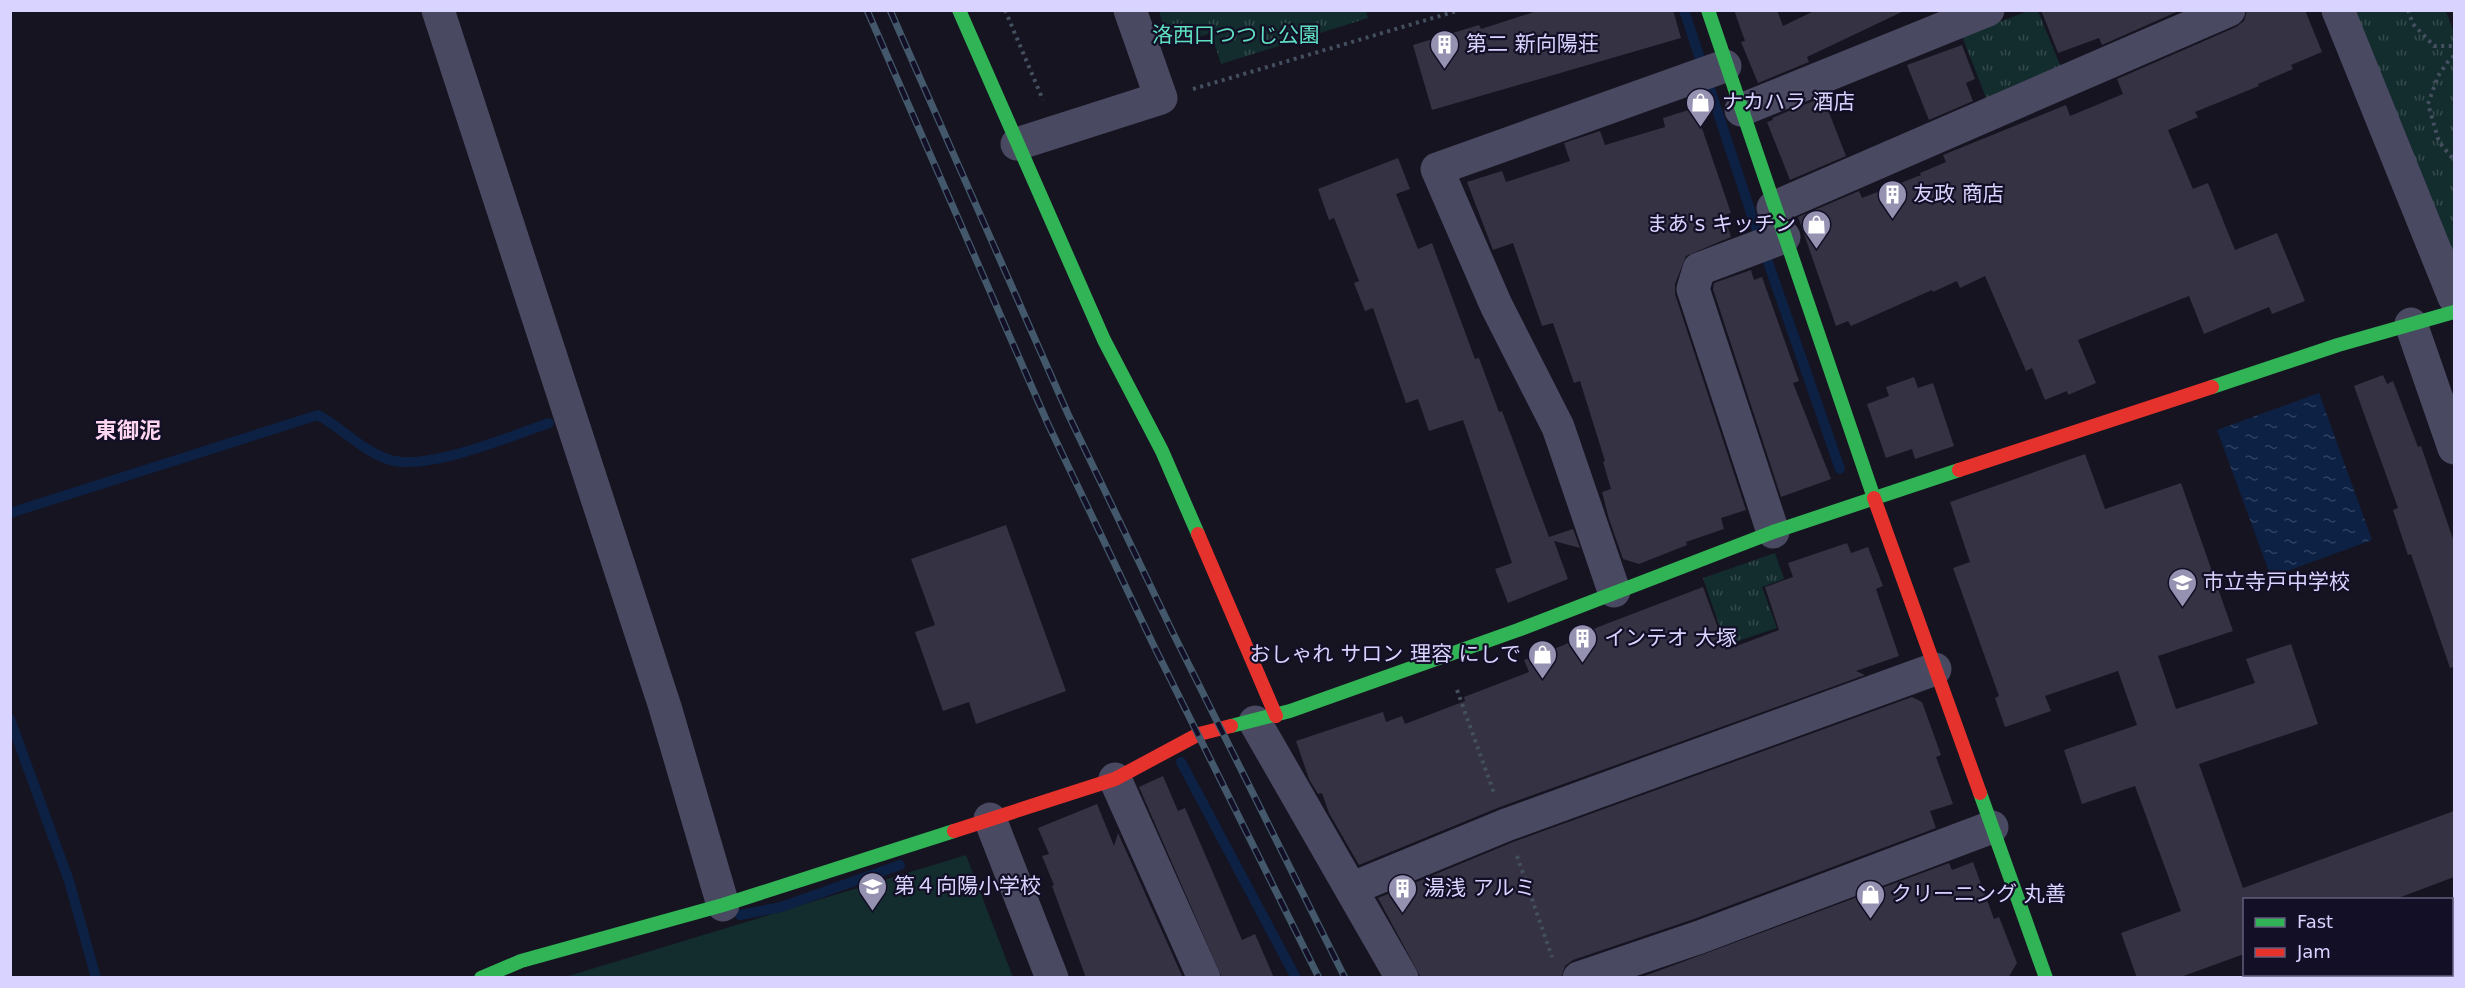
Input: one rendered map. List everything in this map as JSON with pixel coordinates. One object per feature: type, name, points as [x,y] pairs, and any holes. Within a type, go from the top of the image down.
[{"type":"street","points":[[438,10],[665,707],[723,905]]},
{"type":"street","points":[[959,10],[1104,340],[1162,451],[1265,719],[1402,978]]},
{"type":"street","points":[[1017,144],[1161,98],[1130,10]]},
{"type":"street","points":[[1708,10],[1725,66],[1874,500],[2046,978]]},
{"type":"street","points":[[1741,110],[1988,10]]},
{"type":"street","points":[[1773,532],[1693,289],[1699,269],[1779,223],[2229,10]]},
{"type":"street","points":[[2338,10],[2454,297]]},
{"type":"street","points":[[1614,591],[1558,427],[1496,305],[1437,169],[1725,66]]},
{"type":"street","points":[[482,978],[521,961],[723,905],[1115,779],[1199,734],[1220,726],[1265,719],[1518,630],[1614,591],[1773,532],[2338,345],[2454,312]]},
{"type":"street","points":[[2411,324],[2454,448]]},
{"type":"street","points":[[1353,888],[1506,825],[1935,669]]},
{"type":"street","points":[[1115,779],[1204,978]]},
{"type":"street","points":[[990,819],[1052,978]]},
{"type":"street","points":[[1579,978],[1700,937],[1992,827]]},
{"type":"path","points":[[1005,10],[1055,132]]},
{"type":"path","points":[[1161,98],[1460,10]]},
{"type":"path","points":[[2409,10],[2413,24],[2434,46],[2454,46]]},
{"type":"path","points":[[2454,56],[2438,76],[2428,104],[2439,142],[2454,160]]},
{"type":"green space","name":"洛西口つつじ公園","points":[[1159,11],[1366,11],[1368,18],[1221,64],[1211,33],[1169,46]]},
{"type":"green space","points":[[2028,11],[2038,11],[2063,72],[1988,103],[1962,36]]},
{"type":"green space","points":[[2351,11],[2446,11],[2454,33],[2454,258]]},
{"type":"green space","points":[[1775,553],[1784,579],[1762,587],[1777,628],[1726,645],[1703,578]]},
{"type":"green space","name":"第４向陽小学校","points":[[966,855],[1013,977],[565,977]]},
{"type":"water","points":[[2319,393],[2372,540],[2271,577],[2217,430]]},
{"type":"building","points":[[1540,10],[1673,10],[1681,38],[1432,110],[1413,45],[1479,25],[1481,29]]},
{"type":"building","points":[[1734,10],[1777,10],[1783,26],[1816,10],[1906,10],[1807,57],[1809,62],[1758,83],[1741,42],[1745,41]]},
{"type":"building","points":[[2041,10],[2181,10],[2102,45],[2099,38],[2058,53]]},
{"type":"building","points":[[2247,10],[2305,10],[2322,52],[2291,65],[2293,69],[2258,84],[2259,86],[2195,112],[2198,117],[2168,130],[2193,189],[2208,183],[2235,250],[2277,233],[2305,301],[2272,314],[2269,307],[2204,334],[2189,296],[2078,340],[2096,383],[2068,395],[2067,391],[2045,400],[2032,368],[2026,371],[1985,276],[1960,288],[1957,281],[1933,292],[1932,290],[1851,326],[1848,321],[1836,326],[1798,217],[1859,191],[1862,198],[1921,175],[1920,173],[1946,162],[1943,155],[2066,105],[2070,116],[2123,94],[2117,79],[2236,27],[2244,21]]},
{"type":"building","points":[[1962,45],[1975,79],[1966,83],[1973,101],[1929,120],[1907,65]]},
{"type":"building","points":[[1823,97],[1846,156],[1790,180],[1767,122]]},
{"type":"building","points":[[1695,108],[1731,213],[1724,215],[1731,237],[1686,256],[1675,284],[1675,294],[1746,510],[1721,518],[1724,529],[1686,542],[1687,545],[1639,564],[1623,559],[1609,519],[1602,492],[1611,489],[1603,462],[1605,461],[1580,381],[1574,383],[1553,323],[1542,326],[1513,243],[1493,250],[1467,182],[1502,171],[1506,182],[1570,161],[1564,143],[1600,131],[1605,145],[1665,127],[1663,118]]},
{"type":"building","points":[[1398,158],[1410,189],[1396,194],[1418,249],[1432,243],[1475,359],[1479,358],[1499,412],[1502,411],[1549,537],[1573,529],[1580,548],[1554,541],[1568,579],[1508,603],[1495,569],[1512,563],[1463,420],[1429,431],[1418,399],[1406,403],[1373,308],[1365,311],[1354,283],[1359,281],[1334,218],[1329,220],[1318,189]]},
{"type":"building","points":[[1751,270],[1754,280],[1762,277],[1799,381],[1793,383],[1831,479],[1781,497],[1713,289],[1714,283]]},
{"type":"building","points":[[2383,375],[2387,384],[2393,381],[2418,447],[2421,446],[2454,542],[2454,667],[2450,668],[2411,554],[2408,555],[2393,510],[2398,508],[2354,386]]},
{"type":"building","points":[[1914,377],[1918,388],[1933,383],[1954,446],[1915,459],[1912,449],[1886,458],[1867,404],[1889,396],[1886,387]]},
{"type":"building","points":[[2085,454],[2105,509],[2181,483],[2233,631],[2158,656],[2176,709],[2255,683],[2246,659],[2291,644],[2318,724],[2199,764],[2243,888],[2454,811],[2454,877],[2398,898],[2243,898],[2243,954],[2178,978],[2137,978],[2121,933],[2181,911],[2135,786],[2082,804],[2064,750],[2137,725],[2118,671],[2045,696],[2051,711],[2005,727],[1995,698],[1999,696],[1953,568],[1970,562],[1950,502]]},
{"type":"building","points":[[1006,525],[1066,691],[976,724],[969,702],[943,711],[915,632],[935,625],[911,559]]},
{"type":"building","points":[[1847,543],[1851,553],[1868,547],[1883,586],[1876,589],[1899,656],[1856,671],[1865,675],[1500,807],[1359,865],[1329,813],[1322,793],[1318,794],[1309,779],[1296,741],[1383,712],[1386,722],[1402,716],[1405,724],[1465,701],[1464,697],[1529,672],[1524,660],[1564,645],[1598,627],[1703,587],[1726,650],[1779,630],[1765,587],[1793,577],[1788,563]]},
{"type":"building","points":[[1912,697],[1922,702],[1941,755],[1936,757],[1953,804],[1930,811],[1936,828],[1694,919],[1573,960],[1565,966],[1561,978],[1421,978],[1378,898],[1513,842]]},
{"type":"building","points":[[1163,776],[1178,811],[1185,808],[1242,940],[1255,934],[1274,978],[1222,978],[1139,787]]},
{"type":"building","points":[[1097,804],[1114,846],[1118,833],[1183,978],[1086,978],[1042,856],[1049,854],[1038,828]]},
{"type":"building","points":[[1973,862],[1994,919],[1999,917],[2017,963],[2008,978],[1639,978],[1949,863],[1952,870]]},
{"type":"waterway","points":[[1684,10],[1752,216],[1840,469]]},
{"type":"waterway","points":[[10,513],[318,415],[377,455],[403,462],[423,461],[468,451],[549,423]]},
{"type":"waterway","points":[[10,719],[69,881],[96,978]]},
{"type":"waterway","points":[[1181,762],[1296,978]]},
{"type":"waterway","points":[[740,915],[781,907],[900,865]]},
{"type":"railway","points":[[867,10],[1048,424],[1153,644],[1319,978]]},
{"type":"railway","points":[[890,10],[1068,414],[1174,635],[1345,978]]},
{"type":"traffic: fast","points":[[959,10],[1104,340],[1162,451],[1198,534]]},
{"type":"traffic: fast","points":[[1708,10],[1874,498]]},
{"type":"traffic: fast","points":[[2212,387],[2338,345],[2454,312]]},
{"type":"traffic: fast","points":[[1231,726],[1290,711],[1518,630],[1773,532],[1959,470]]},
{"type":"traffic: fast","points":[[1980,793],[2046,978]]},
{"type":"traffic: fast","points":[[481,978],[521,961],[723,905],[954,831]]},
{"type":"traffic: jam","points":[[1959,470],[2212,387]]},
{"type":"traffic: jam","points":[[1874,498],[1980,793]]},
{"type":"traffic: jam","points":[[1198,534],[1276,716]]},
{"type":"traffic: jam","points":[[954,831],[1115,779],[1199,734],[1231,726]]},
{"type":"place","name":"第二 新向陽荘","points":[[1445,70]]},
{"type":"place","name":"ナカハラ 酒店","points":[[1701,128]]},
{"type":"place","name":"友政 商店","points":[[1892,220]]},
{"type":"place","name":"まあ's キッチン","points":[[1817,250]]},
{"type":"place","name":"市立寺戸中学校","points":[[2182,608]]},
{"type":"place","name":"インテオ 大塚","points":[[1583,664]]},
{"type":"place","name":"おしゃれ サロン 理容 にしで","points":[[1542,680]]},
{"type":"place","name":"第４向陽小学校","points":[[873,912]]},
{"type":"place","name":"湯浅 アルミ","points":[[1403,914]]},
{"type":"place","name":"クリーニング 丸善","points":[[1870,920]]},
{"type":"district","name":"東御泥","points":[[128,430]]}]
